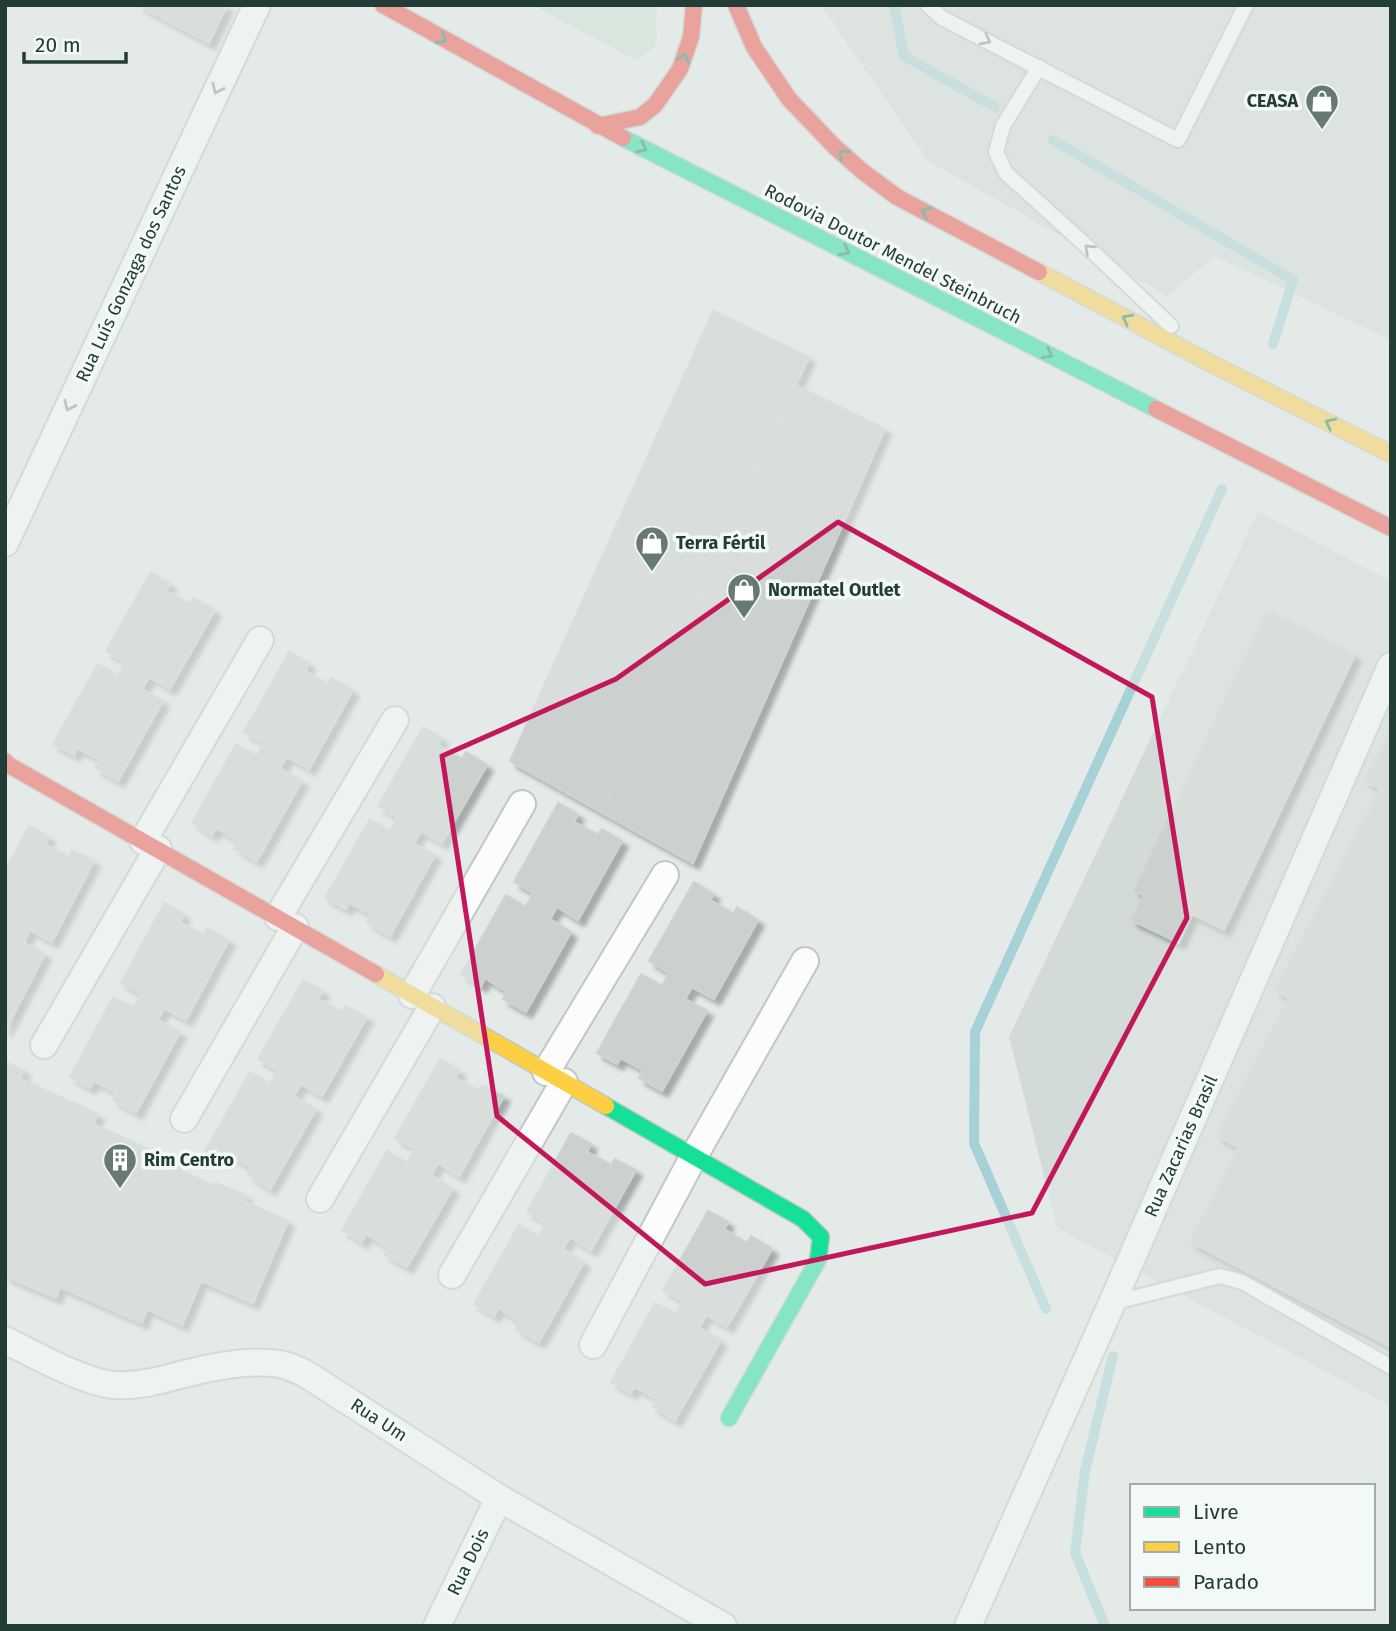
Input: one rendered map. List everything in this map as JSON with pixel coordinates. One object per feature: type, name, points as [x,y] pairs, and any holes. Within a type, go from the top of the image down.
[{"type":"main road","name":"Rodovia Doutor Mendel Steinbruch","points":[[383,5],[598,126],[1391,528]]},
{"type":"main road","points":[[598,126],[640,117],[654,105],[680,69],[691,37],[694,5]]},
{"type":"main road","points":[[736,5],[754,47],[789,99],[834,146],[897,197],[1210,363],[1391,454]]},
{"type":"main road","points":[[6,763],[803,1219],[821,1237],[818,1260],[729,1418]]},
{"type":"street","name":"Rua Luís Gonzaga dos Santos","points":[[5,543],[257,5]]},
{"type":"street","points":[[44,1045],[260,640]]},
{"type":"street","name":"Rua Zacarias Brasil","points":[[968,1626],[1391,666]]},
{"type":"street","points":[[184,1119],[395,720]]},
{"type":"street","points":[[320,1199],[522,804]]},
{"type":"street","points":[[452,1275],[555,1077],[665,875]]},
{"type":"street","points":[[593,1345],[694,1156],[805,961]]},
{"type":"street","name":"Rua Um","points":[[5,1340],[93,1381],[114,1385],[162,1381],[204,1369],[239,1364],[283,1364],[327,1387],[499,1498],[723,1626]]},
{"type":"street","name":"Rua Dois","points":[[437,1626],[499,1498]]},
{"type":"lane","points":[[928,5],[942,18],[1178,140],[1246,5]]},
{"type":"lane","points":[[1038,68],[1003,126],[996,152],[1006,173],[1210,363]]},
{"type":"lane","points":[[1112,1304],[1220,1276],[1242,1282],[1391,1367]]},
{"type":"highlighted area","points":[[838,522],[1152,697],[1187,918],[1032,1213],[705,1284],[497,1116],[442,756],[616,679]]},
{"type":"shaded area","points":[[821,5],[1391,5],[1391,340],[1215,256],[1167,296],[928,161]]},
{"type":"shaded area","points":[[1258,512],[1391,581],[1391,1406],[1057,1228],[1009,1037]]},
{"type":"green space","points":[[532,5],[656,5],[657,45],[636,60]]},
{"type":"building","points":[[138,5],[227,5],[209,43]]},
{"type":"building","name":"Terra Fértil","points":[[713,311],[809,357],[601,812],[510,761]]},
{"type":"building","name":"Normatel Outlet","points":[[795,385],[885,429],[693,863],[601,812]]},
{"type":"building","points":[[151,572],[170,584],[166,591],[190,604],[194,598],[215,610],[170,689],[149,677],[142,689],[163,701],[118,781],[95,768],[100,760],[77,748],[74,755],[53,744],[98,664],[118,676],[125,663],[106,651]]},
{"type":"building","points":[[1267,612],[1355,655],[1224,930],[1192,914],[1179,943],[1131,920],[1144,895],[1134,891]]},
{"type":"building","points":[[289,652],[309,663],[305,671],[328,684],[332,678],[353,690],[309,769],[287,757],[280,769],[302,781],[257,861],[234,848],[238,841],[216,828],[212,835],[192,823],[236,744],[257,756],[264,743],[244,732]]},
{"type":"building","points":[[423,727],[442,738],[438,745],[462,759],[466,752],[487,765],[442,843],[421,831],[414,844],[435,855],[390,936],[367,922],[372,915],[350,903],[346,909],[325,898],[370,819],[390,831],[398,818],[378,806]]},
{"type":"building","points":[[1391,731],[1391,1347],[1190,1242],[1239,1148],[1217,1136],[1289,998],[1275,991],[1380,789],[1365,781]]},
{"type":"building","points":[[558,803],[578,814],[574,822],[598,835],[602,829],[622,841],[578,920],[557,907],[550,919],[571,932],[526,1012],[503,999],[507,992],[485,978],[481,986],[461,974],[506,895],[526,907],[533,893],[514,882]]},
{"type":"building","points":[[29,826],[49,837],[45,844],[69,857],[72,850],[94,861],[52,942],[30,930],[24,943],[45,954],[5,1031],[5,871]]},
{"type":"building","points":[[694,882],[714,894],[710,900],[734,914],[737,907],[758,920],[714,999],[692,987],[685,999],[707,1011],[662,1091],[639,1078],[643,1070],[621,1058],[617,1064],[597,1053],[641,974],[662,986],[669,973],[649,961]]},
{"type":"building","points":[[164,903],[184,914],[180,922],[204,935],[207,928],[229,940],[186,1020],[164,1008],[158,1020],[180,1032],[136,1113],[113,1100],[117,1093],[94,1081],[90,1088],[70,1077],[113,997],[134,1008],[141,994],[121,983]]},
{"type":"building","points":[[303,980],[323,991],[318,999],[342,1012],[346,1006],[367,1017],[322,1096],[301,1084],[294,1096],[316,1109],[270,1189],[248,1175],[252,1168],[229,1155],[226,1162],[205,1151],[250,1072],[270,1084],[278,1070],[258,1059]]},
{"type":"building","points":[[440,1059],[460,1070],[455,1078],[479,1091],[482,1085],[504,1096],[459,1176],[438,1163],[431,1175],[453,1188],[407,1267],[385,1255],[389,1248],[366,1234],[362,1242],[342,1230],[387,1151],[407,1163],[415,1149],[395,1138]]},
{"type":"building","name":"Rim Centro","points":[[5,1062],[24,1070],[20,1079],[98,1114],[93,1124],[175,1161],[173,1167],[215,1186],[216,1183],[246,1195],[244,1201],[288,1221],[253,1303],[201,1281],[182,1325],[147,1309],[142,1323],[60,1287],[56,1298],[5,1276]]},
{"type":"building","points":[[571,1133],[591,1144],[587,1152],[611,1165],[615,1159],[636,1170],[591,1250],[570,1237],[563,1249],[584,1262],[539,1342],[516,1329],[520,1322],[498,1308],[494,1316],[474,1304],[519,1225],[539,1237],[546,1223],[527,1212]]},
{"type":"building","points":[[708,1211],[728,1222],[724,1229],[747,1243],[751,1236],[772,1249],[727,1327],[706,1315],[699,1328],[721,1340],[675,1420],[653,1407],[657,1399],[635,1387],[631,1393],[611,1382],[655,1303],[676,1314],[683,1301],[663,1290]]},
{"type":"waterway","points":[[894,5],[904,56],[995,107]]},
{"type":"waterway","points":[[1053,140],[1293,280],[1273,344]]},
{"type":"waterway","points":[[1046,1309],[974,1143],[975,1032],[1222,489]]},
{"type":"waterway","points":[[1105,1626],[1075,1553],[1085,1471],[1113,1356]]},
{"type":"traffic: fast","points":[[623,138],[1156,409]]},
{"type":"traffic: fast","points":[[606,1106],[803,1219],[821,1237],[818,1260],[729,1418]]},
{"type":"traffic: slow","points":[[1039,272],[1210,363],[1391,454]]},
{"type":"traffic: slow","points":[[376,974],[606,1106]]},
{"type":"traffic: jam","points":[[383,5],[623,138]]},
{"type":"traffic: jam","points":[[598,126],[640,117],[655,105],[680,69],[691,37],[694,5]]},
{"type":"traffic: jam","points":[[736,5],[754,47],[789,99],[862,171],[897,197],[1039,272]]},
{"type":"traffic: jam","points":[[1156,409],[1391,528]]},
{"type":"traffic: jam","points":[[5,761],[376,974]]},
{"type":"place","name":"CEASA","points":[[1322,131]]},
{"type":"place","name":"Terra Fértil","points":[[652,573]]},
{"type":"place","name":"Normatel Outlet","points":[[744,620]]},
{"type":"place","name":"Rim Centro","points":[[120,1190]]}]
